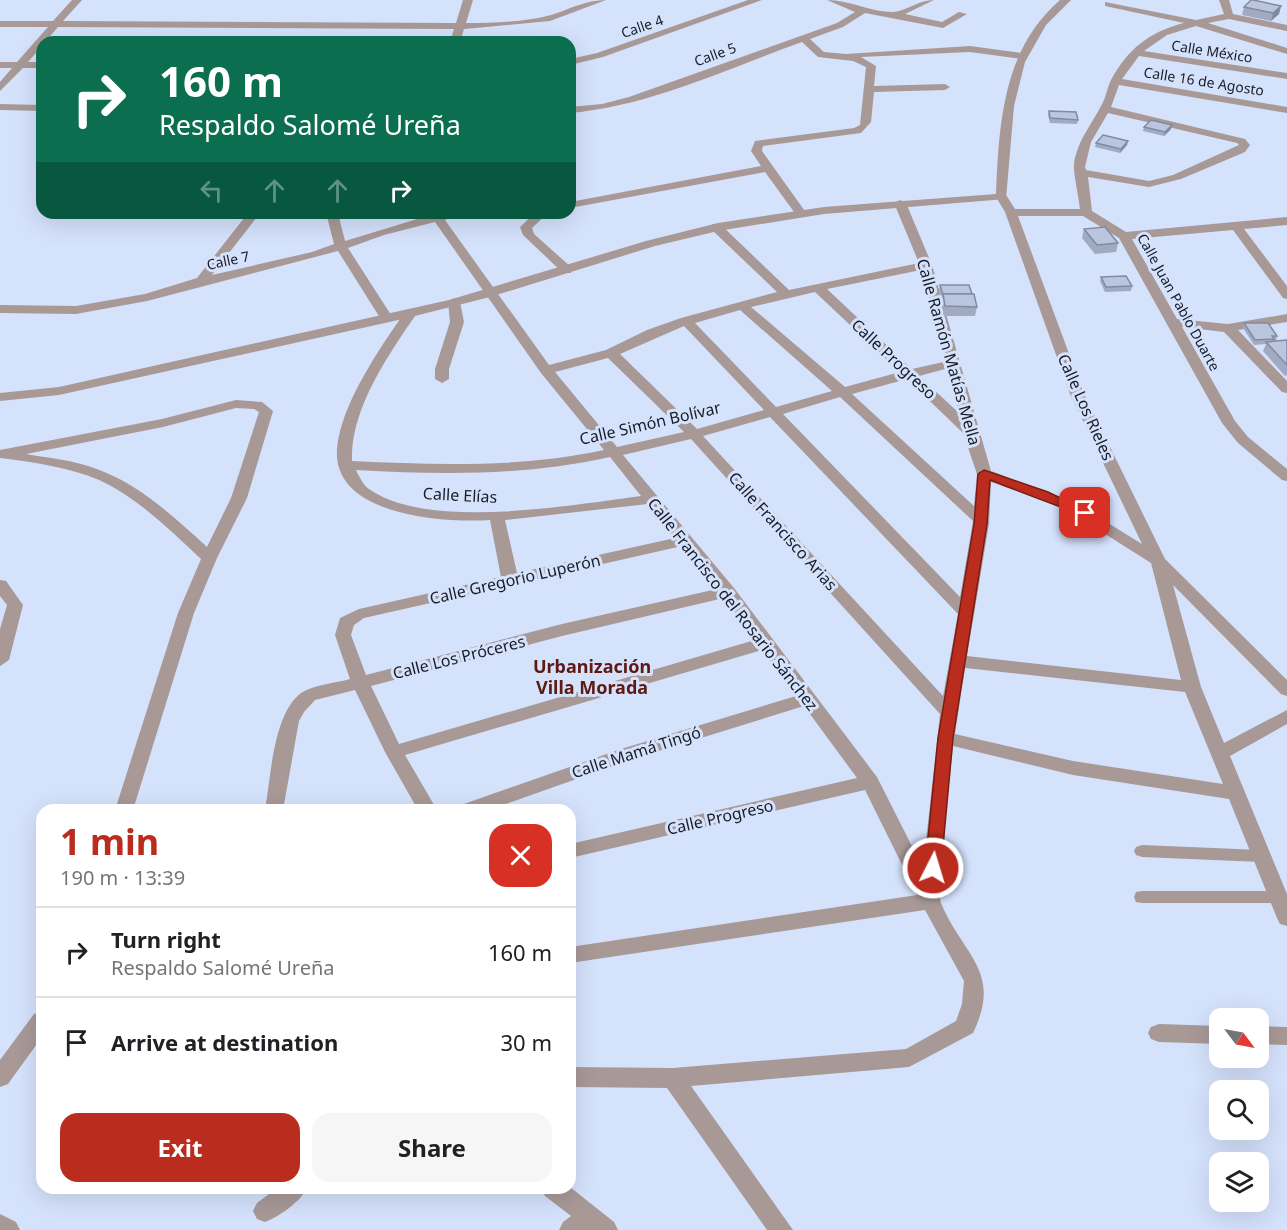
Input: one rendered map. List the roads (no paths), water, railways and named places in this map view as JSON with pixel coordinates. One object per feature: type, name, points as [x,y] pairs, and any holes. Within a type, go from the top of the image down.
[{"type":"street","points":[[45,36],[77,0]]},
{"type":"street","points":[[457,36],[468,0]]},
{"type":"street","points":[[0,24],[461,27],[541,20],[601,0]]},
{"type":"street","name":"Calle 4","points":[[576,61],[600,55],[757,0]]},
{"type":"street","points":[[832,0],[858,9],[944,26],[962,14]]},
{"type":"street","points":[[896,15],[929,0]]},
{"type":"street","points":[[0,397],[59,391],[411,313],[489,293],[716,227],[801,214],[900,203],[1002,197],[1004,137],[1022,56],[1042,23],[1066,0]]},
{"type":"street","points":[[1224,0],[1229,16]]},
{"type":"street","points":[[1108,4],[1197,23],[1287,51]]},
{"type":"street","name":"Calle 5","points":[[576,109],[602,107],[633,99],[804,39],[855,18],[860,13],[858,9]]},
{"type":"street","points":[[1011,212],[1086,213],[1082,173],[1079,167],[1084,141],[1134,52],[1155,35],[1229,16],[1287,28]]},
{"type":"street","points":[[801,214],[756,151],[759,143],[857,131],[865,125],[868,118],[867,89],[871,66],[855,58],[821,56],[804,39]]},
{"type":"street","points":[[0,88],[36,46]]},
{"type":"street","points":[[842,57],[872,52],[955,49],[1022,56]]},
{"type":"street","name":"Calle México","points":[[1134,52],[1287,76]]},
{"type":"street","points":[[0,64],[36,65]]},
{"type":"street","name":"Calle 16 de Agosto","points":[[1116,81],[1287,110]]},
{"type":"street","points":[[867,89],[945,87]]},
{"type":"street","points":[[0,107],[36,108]]},
{"type":"street","points":[[1082,173],[1149,184],[1183,175],[1241,150],[1245,145],[1240,141],[1104,109]]},
{"type":"street","points":[[576,204],[769,168]]},
{"type":"street","name":"Calle Los Rieles","points":[[1002,197],[1011,212],[1077,394],[1158,561],[1192,687],[1287,918]]},
{"type":"street","name":"Calle Ramón Matías Mella","points":[[900,203],[926,265],[955,363],[970,431],[984,474],[981,520],[945,738],[930,901]]},
{"type":"street","name":"Calle Juan Pablo Duarte","points":[[1086,213],[1124,236],[1229,423],[1243,440],[1287,477]]},
{"type":"street","points":[[201,281],[249,219]]},
{"type":"street","points":[[334,219],[340,245],[387,318]]},
{"type":"street","name":"Calle 7","points":[[0,309],[76,310],[147,297],[201,281],[316,255],[340,245],[430,219]]},
{"type":"street","name":"Calle Francisco del Rosario Sánchez","points":[[438,219],[546,370],[728,592],[870,782],[930,901]]},
{"type":"street","points":[[531,219],[526,227],[529,235],[567,270]]},
{"type":"street","points":[[1124,236],[1287,221]]},
{"type":"street","points":[[1236,226],[1287,295]]},
{"type":"street","points":[[716,227],[786,294]]},
{"type":"street","points":[[546,370],[611,353],[652,333],[686,321],[786,294],[926,265]]},
{"type":"street","name":"Calle Progreso","points":[[818,288],[970,431]]},
{"type":"street","points":[[442,379],[442,369],[457,322],[454,302]]},
{"type":"street","points":[[742,306],[841,391],[981,520]]},
{"type":"street","points":[[345,465],[347,434],[366,385],[411,313]]},
{"type":"street","points":[[1172,322],[1228,328],[1287,318]]},
{"type":"street","points":[[686,321],[966,613]]},
{"type":"street","points":[[1228,328],[1287,389]]},
{"type":"street","name":"Calle Francisco Arias","points":[[611,353],[694,434],[950,713]]},
{"type":"street","name":"Calle Simón Bolívar","points":[[345,465],[482,469],[534,466],[614,452],[694,434],[841,391],[955,363]]},
{"type":"street","points":[[1,454],[163,423],[236,404],[257,405],[266,411],[238,498],[186,613],[126,804]]},
{"type":"street","points":[[1,454],[87,470],[114,482],[159,512],[209,558]]},
{"type":"street","name":"Calle Elías","points":[[345,465],[355,485],[371,499],[427,514],[497,516],[652,499]]},
{"type":"street","points":[[984,474],[1069,505],[1158,561],[1287,690]]},
{"type":"street","points":[[497,516],[510,580]]},
{"type":"street","name":"Calle Gregorio Luperón","points":[[360,682],[343,635],[346,622],[358,614],[687,540]]},
{"type":"street","points":[[0,585],[15,605],[0,660]]},
{"type":"street","name":"Calle Los Próceres","points":[[275,804],[290,720],[297,708],[309,696],[728,592]]},
{"type":"street","points":[[394,752],[765,643]]},
{"type":"street","points":[[959,661],[1192,687]]},
{"type":"street","points":[[360,682],[394,752],[424,804]]},
{"type":"street","name":"Calle Mamá Tingó","points":[[485,804],[627,754],[806,699]]},
{"type":"street","points":[[1220,754],[1287,716]]},
{"type":"street","points":[[945,738],[1073,768],[1236,793]]},
{"type":"street","name":"Calle Progreso","points":[[576,850],[870,782]]},
{"type":"street","points":[[576,955],[930,901],[974,980],[973,1004],[965,1027],[909,1058],[673,1078],[576,1077]]},
{"type":"street","points":[[0,1077],[36,1028]]},
{"type":"street","points":[[1159,1034],[1209,1035]]},
{"type":"street","points":[[1269,1035],[1287,1036]]},
{"type":"street","points":[[673,1078],[781,1230]]},
{"type":"street","points":[[265,1211],[287,1194]]},
{"type":"street","points":[[559,1194],[589,1226]]},
{"type":"street","points":[[0,1226],[8,1230]]},
{"type":"lane","points":[[1142,851],[1262,856]]},
{"type":"lane","points":[[1142,897],[1278,897]]},
{"type":"district","name":"Urbanización Villa Morada","points":[[592,676]]}]
